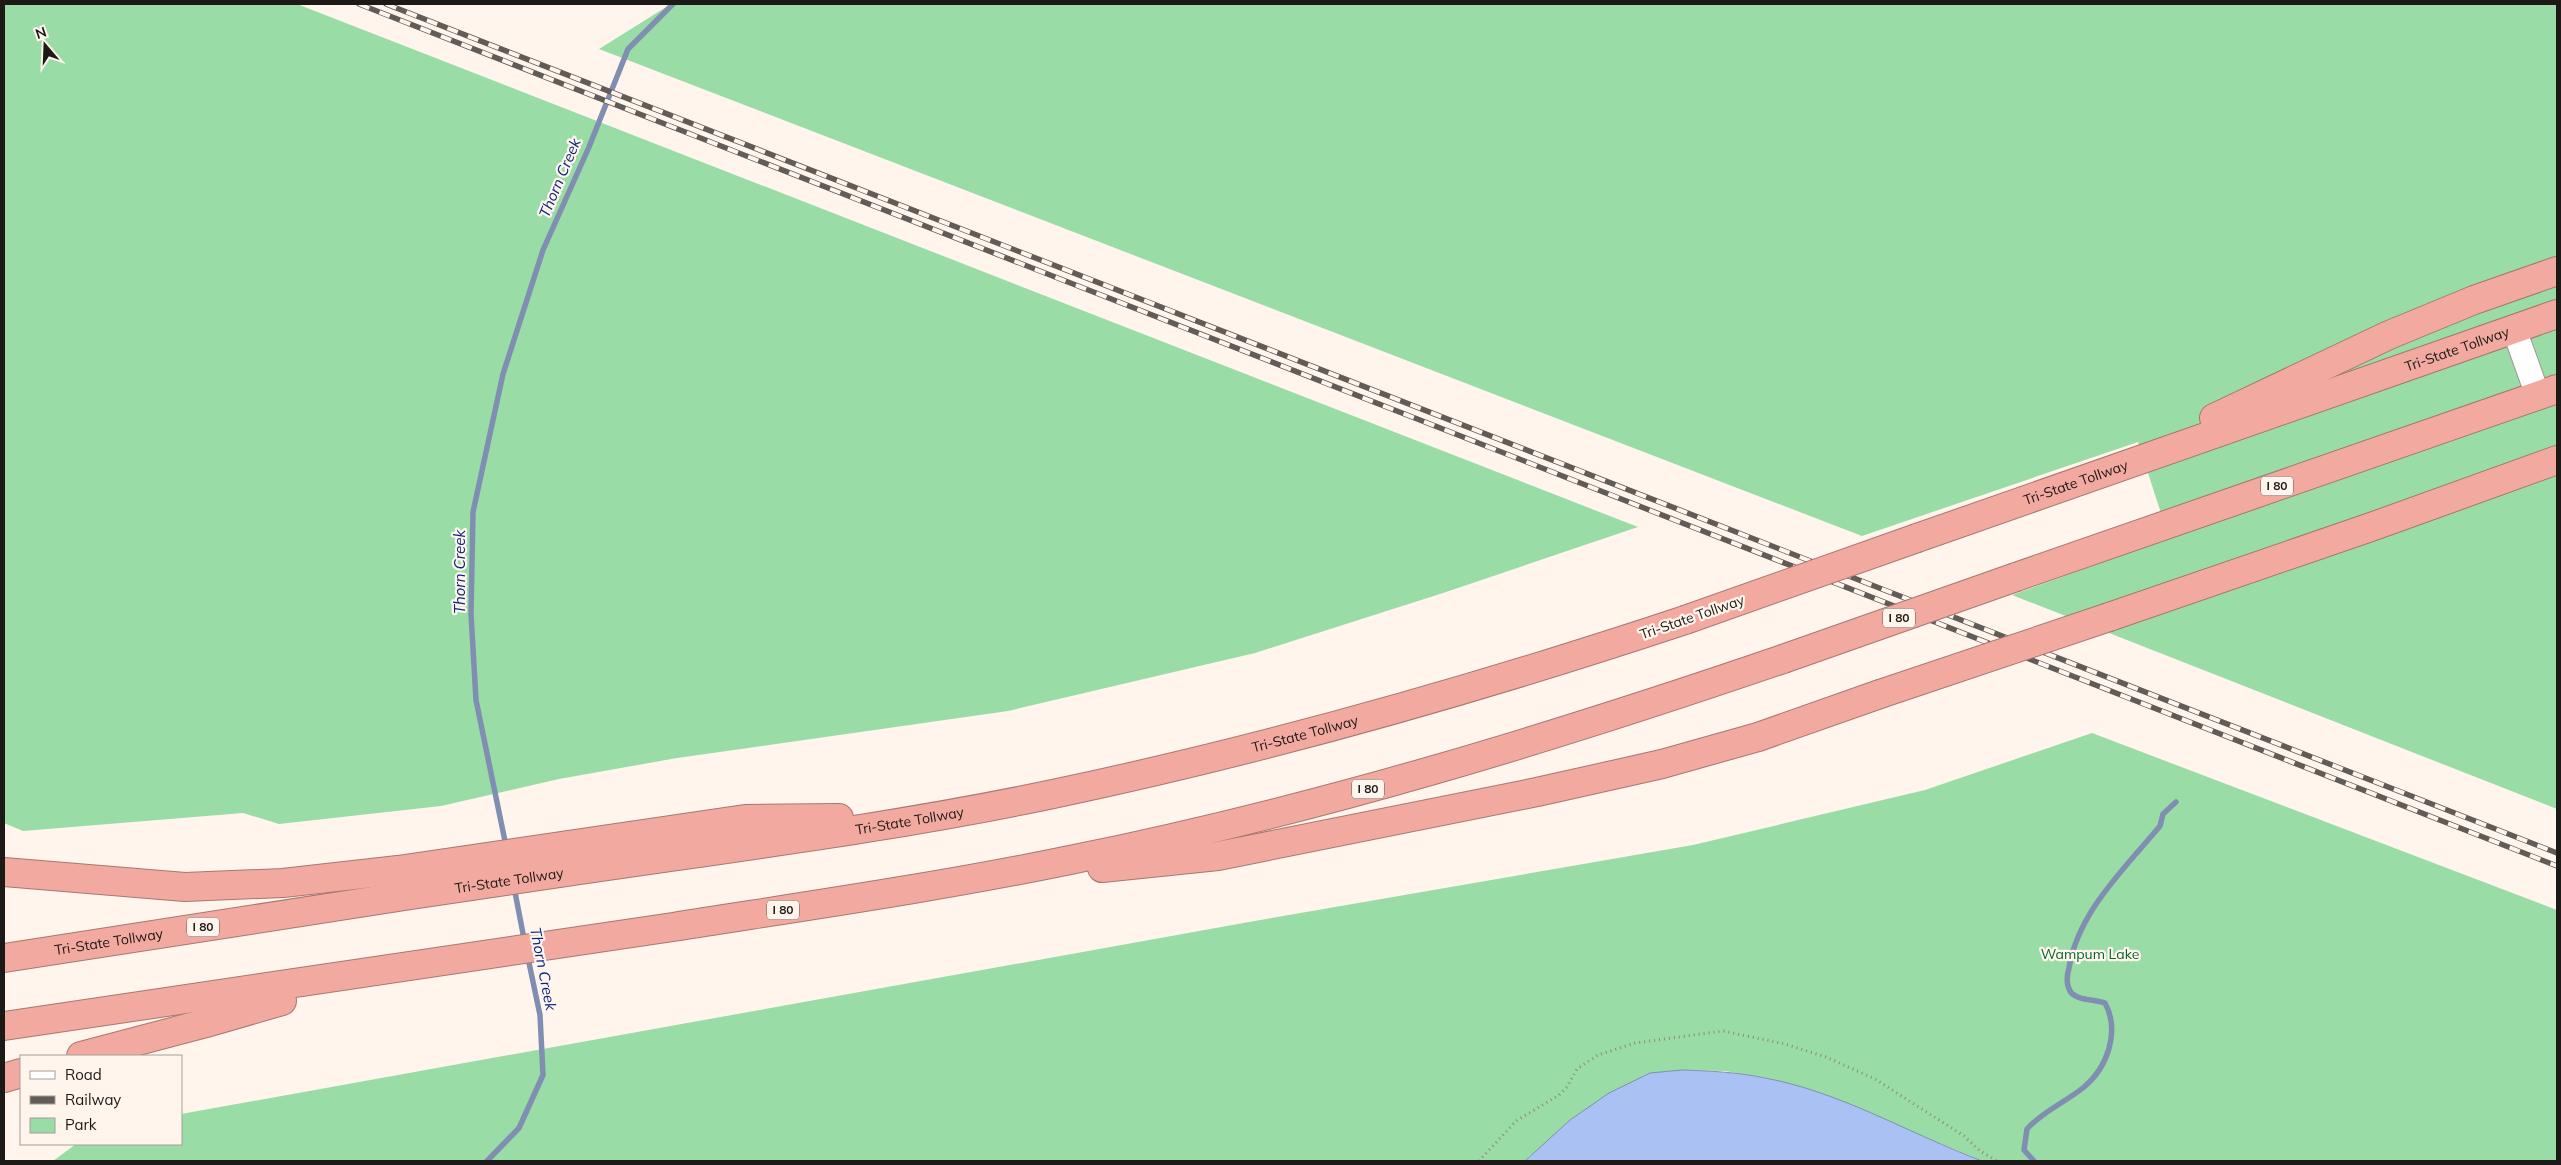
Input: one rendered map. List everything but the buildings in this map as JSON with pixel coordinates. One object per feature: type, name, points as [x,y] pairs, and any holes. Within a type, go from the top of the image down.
[{"type":"highway","points":[[2085,479],[2389,335],[2474,300],[2557,271]]},
{"type":"highway","name":"Tri-State Tollway","points":[[4,958],[400,883],[610,866],[933,818],[1053,794],[1283,740],[1479,686],[1685,620],[2557,314]]},
{"type":"highway","name":"I 80","points":[[4,1026],[367,975],[944,885],[1074,860],[1311,804],[1512,748],[1783,659],[2548,392]]},
{"type":"highway","points":[[944,885],[1218,856],[1365,828],[1662,764],[1758,737],[2371,527],[2557,460]]},
{"type":"highway","points":[[2371,527],[2557,473]]},
{"type":"highway","points":[[4,872],[185,888],[283,883],[400,883],[606,839],[746,819],[933,818]]},
{"type":"highway","points":[[85,1055],[206,1023],[367,975]]},
{"type":"highway","points":[[4,1078],[20,1073]]},
{"type":"lane","points":[[2514,329],[2548,392]]},
{"type":"path","points":[[1478,1161],[1516,1121],[1559,1095],[1567,1087],[1571,1076],[1577,1069],[1605,1051],[1635,1043],[1723,1031],[1785,1044],[1826,1057],[1875,1079],[1964,1136],[1980,1151],[1997,1161]]},
{"type":"green space","points":[[4,4],[297,4],[1638,527],[1443,593],[1255,653],[1008,711],[677,758],[559,779],[441,806],[279,824],[243,813],[23,831],[4,823]]},
{"type":"green space","points":[[671,4],[2557,4],[2557,809],[2012,595],[2169,538],[2138,442],[1862,536],[599,49]]},
{"type":"green space","name":"Wampum Lake","points":[[2092,733],[2557,910],[2557,1161],[1982,1161],[1823,1095],[1767,1078],[1725,1071],[1682,1070],[1531,1155],[1525,1161],[53,1161],[75,1145],[182,1145],[182,1114],[1249,922],[1693,845],[1925,790]]},
{"type":"water","points":[[1682,1070],[1744,1074],[1793,1084],[1848,1103],[1982,1161],[1525,1161],[1570,1120],[1609,1093],[1650,1073]]},
{"type":"waterway","name":"Thorn Creek","points":[[506,846],[476,700],[471,614],[473,512],[503,374],[543,250],[589,147],[628,49],[673,4]]},
{"type":"waterway","points":[[2034,1161],[2024,1150],[2027,1129],[2040,1117],[2084,1087],[2100,1069],[2109,1048],[2111,1025],[2105,1003],[2077,997],[2070,991],[2067,982],[2074,948],[2082,928],[2105,892],[2160,826],[2163,814],[2176,802]]},
{"type":"waterway","name":"Thorn Creek","points":[[514,887],[525,944]]},
{"type":"waterway","name":"Thorn Creek","points":[[487,1161],[519,1128],[543,1075],[540,1015],[528,958]]},
{"type":"railway","points":[[359,4],[2557,866]]},
{"type":"railway","points":[[386,4],[2557,853]]}]
